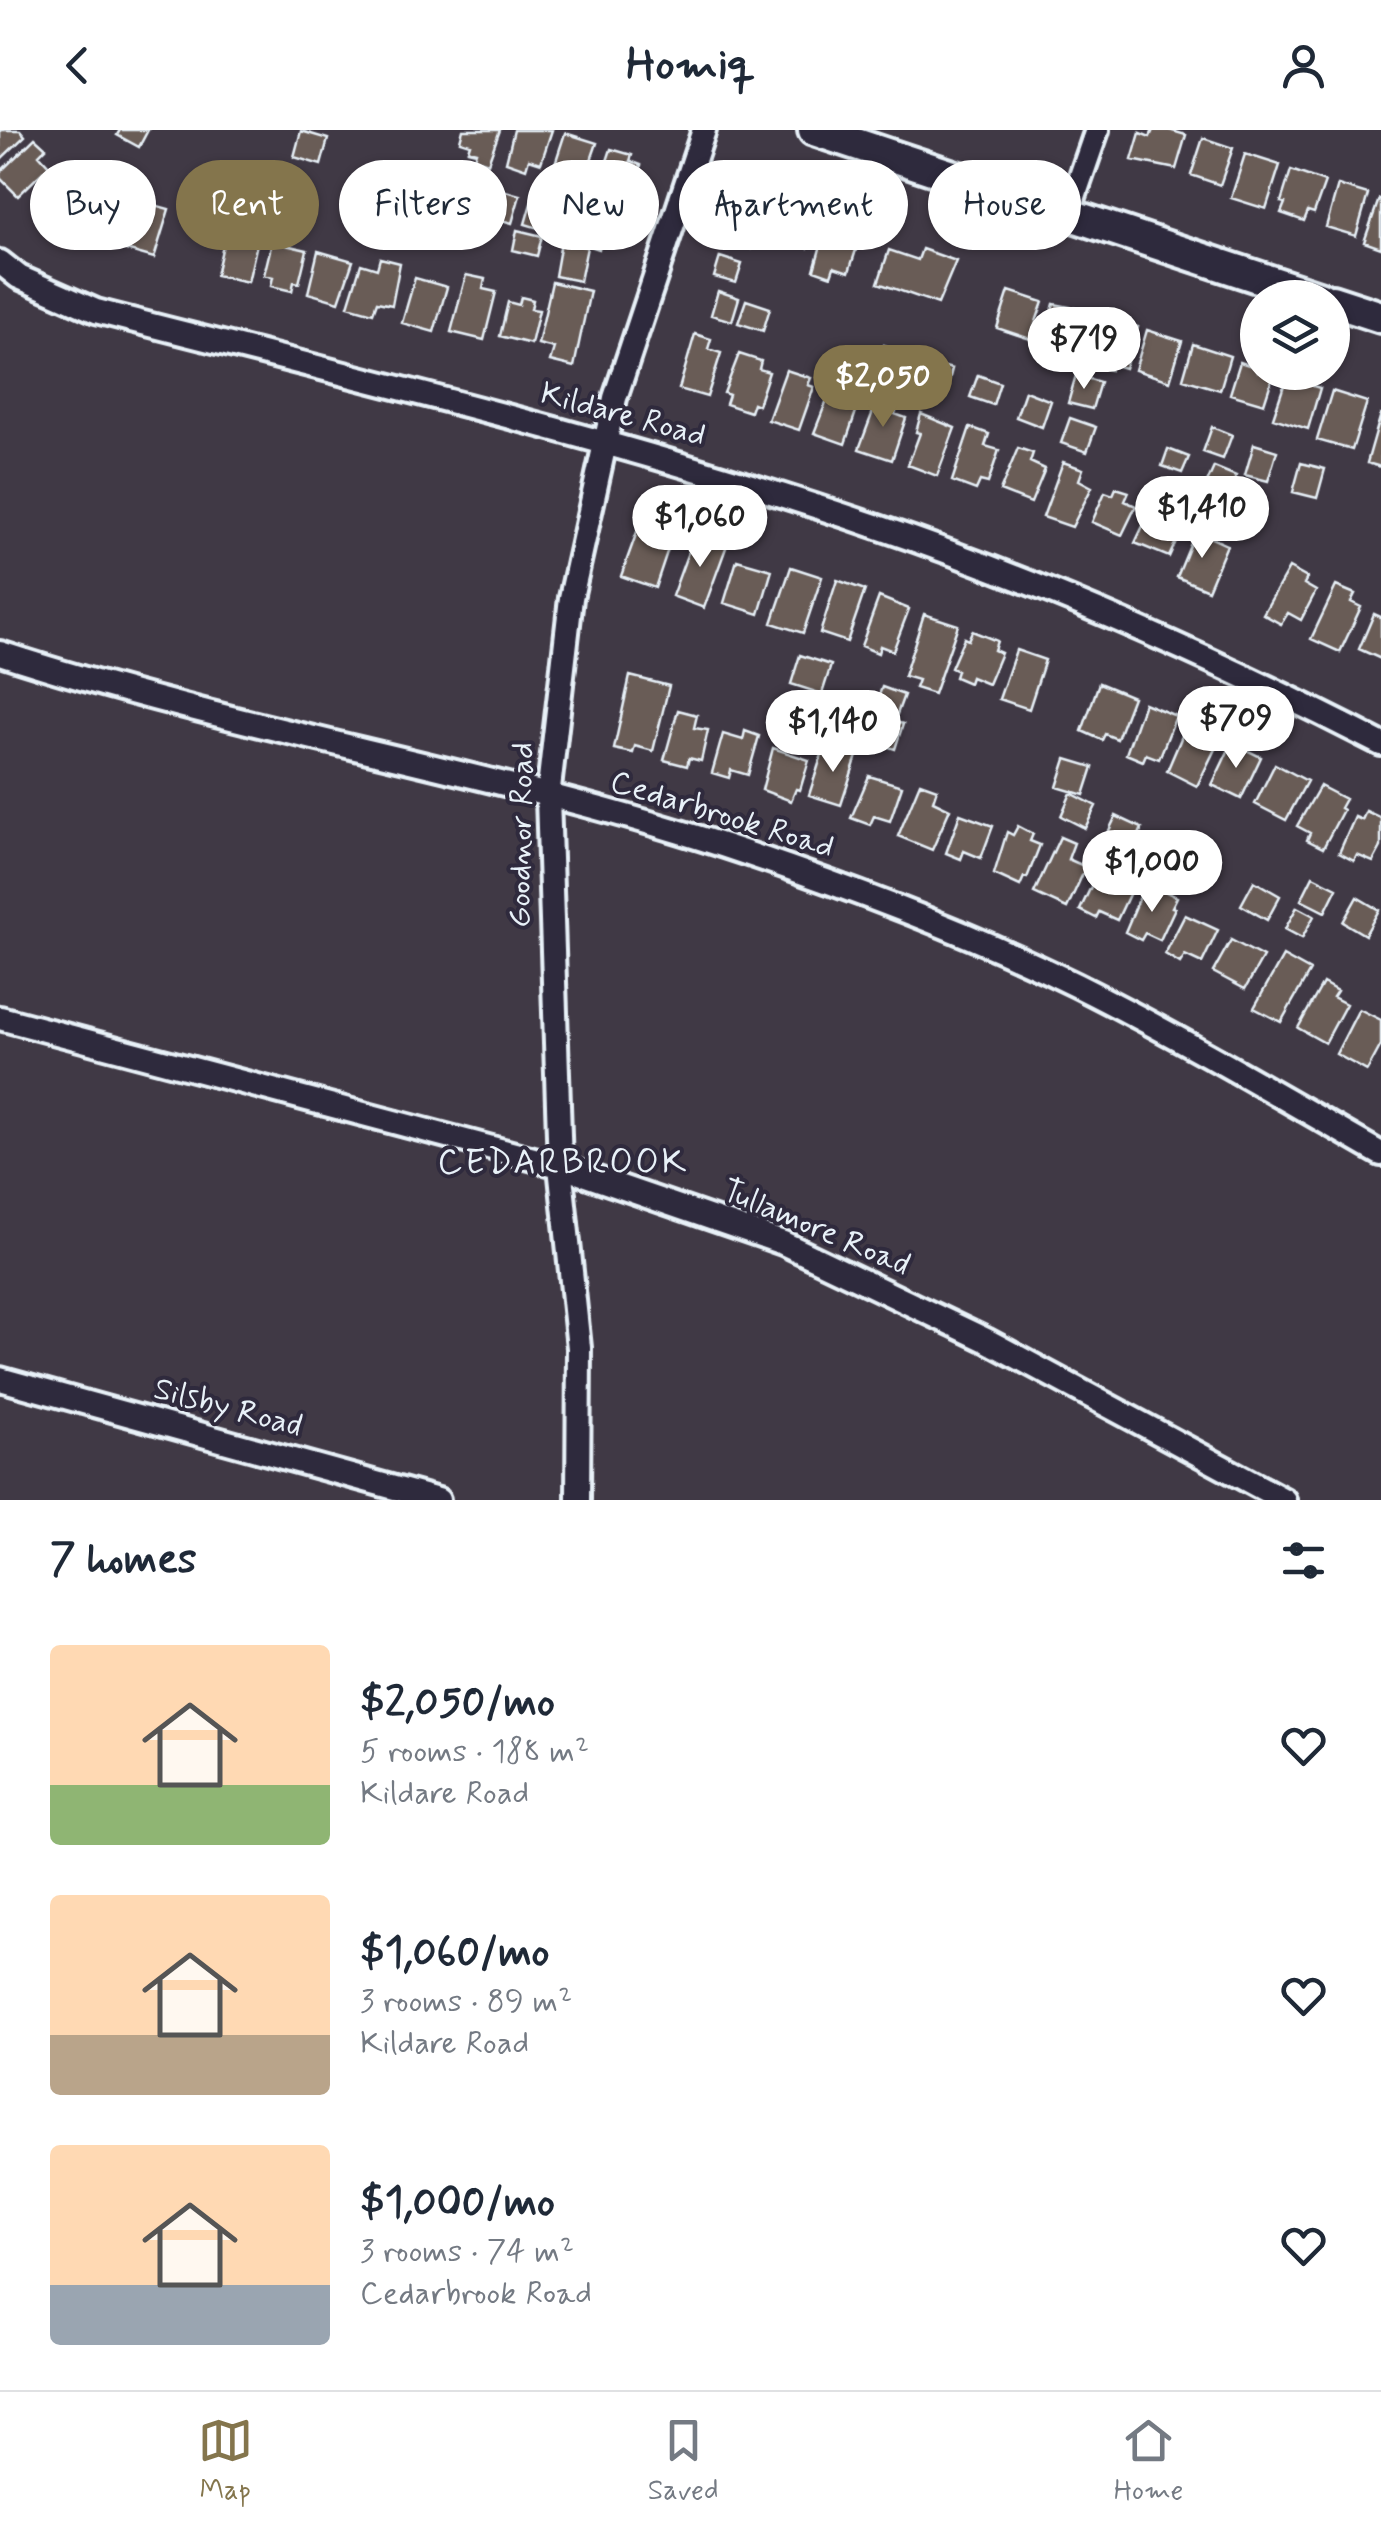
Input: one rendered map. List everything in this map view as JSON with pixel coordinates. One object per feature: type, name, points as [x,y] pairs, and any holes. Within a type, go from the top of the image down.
[{"type":"main road","points":[[814,130],[928,168]]},
{"type":"main road","points":[[1081,218],[1267,280]]},
{"type":"main road","points":[[1350,307],[1381,317]]},
{"type":"street","name":"Goodnor Road","points":[[578,1500],[579,1348],[560,1166],[548,797],[571,598],[604,441],[704,130]]},
{"type":"street","points":[[1081,176],[1097,130]]},
{"type":"street","name":"Kildare Road","points":[[0,262],[19,276],[96,311],[604,441],[878,527],[1149,633],[1381,744]]},
{"type":"street","name":"Cedarbrook Road","points":[[0,653],[105,687],[548,797],[742,852],[957,931],[1075,985],[1196,1048],[1381,1154]]},
{"type":"street","name":"Tullamore Road","points":[[0,1018],[560,1166],[784,1243],[986,1340],[1284,1500]]},
{"type":"street","name":"Silsby Road","points":[[0,1379],[438,1500]]},
{"type":"building","points":[[0,130],[20,130],[25,136],[0,160]]},
{"type":"building","points":[[120,130],[148,130],[139,147],[117,135]]},
{"type":"building","points":[[463,130],[500,130],[489,160],[474,158],[476,152],[468,150],[470,144],[460,141]]},
{"type":"building","points":[[514,130],[552,130],[542,160],[527,160],[526,169],[506,160]]},
{"type":"building","points":[[1153,130],[1186,135],[1176,169],[1132,160],[1140,133],[1150,137]]},
{"type":"building","points":[[301,131],[328,139],[321,165],[319,160],[294,157]]},
{"type":"building","points":[[565,133],[597,143],[591,160],[556,160]]},
{"type":"building","points":[[35,138],[46,148],[39,155],[44,160],[30,160],[30,184],[18,196],[0,178],[0,172]]},
{"type":"building","points":[[1203,138],[1233,148],[1220,185],[1191,175]]},
{"type":"building","points":[[611,149],[632,155],[630,160],[607,160]]},
{"type":"building","points":[[1245,154],[1280,165],[1266,209],[1231,198]]},
{"type":"building","points":[[1291,170],[1325,182],[1314,213],[1308,211],[1304,221],[1281,213]]},
{"type":"building","points":[[1338,185],[1368,194],[1356,236],[1326,227]]},
{"type":"building","points":[[507,191],[520,195],[512,223],[507,222]]},
{"type":"building","points":[[1381,199],[1381,248],[1364,242]]},
{"type":"building","points":[[156,205],[169,209],[154,258],[126,250],[156,250]]},
{"type":"building","points":[[517,230],[527,232],[527,250],[538,250],[537,256],[513,250]]},
{"type":"building","points":[[922,249],[956,261],[938,304],[878,283],[889,250],[918,260]]},
{"type":"building","points":[[222,250],[255,250],[248,282],[216,275]]},
{"type":"building","points":[[270,250],[307,250],[299,283],[294,282],[292,291],[271,286],[273,277],[264,275]]},
{"type":"building","points":[[560,250],[586,250],[580,281],[555,276]]},
{"type":"building","points":[[820,250],[856,250],[849,272],[834,267],[831,276],[814,270]]},
{"type":"building","points":[[318,251],[353,261],[339,302],[308,293]]},
{"type":"building","points":[[720,257],[742,264],[736,283],[714,277]]},
{"type":"building","points":[[380,258],[400,263],[392,305],[377,302],[373,313],[348,306],[361,264],[377,269]]},
{"type":"building","points":[[466,275],[485,279],[483,289],[496,292],[484,340],[451,332]]},
{"type":"building","points":[[415,278],[447,287],[434,332],[402,323]]},
{"type":"building","points":[[552,282],[590,291],[574,367],[550,361],[554,348],[538,344]]},
{"type":"building","points":[[718,291],[739,298],[732,321],[711,315]]},
{"type":"building","points":[[1009,291],[1043,302],[1030,339],[997,328]]},
{"type":"building","points":[[521,297],[533,300],[531,309],[539,310],[531,344],[500,336],[508,302],[519,305]]},
{"type":"building","points":[[746,300],[770,308],[763,331],[738,323]]},
{"type":"building","points":[[1054,304],[1085,310],[1090,315],[1078,353],[1043,343]]},
{"type":"building","points":[[1106,317],[1138,327],[1125,368],[1111,364],[1110,370],[1090,365]]},
{"type":"building","points":[[1147,330],[1182,341],[1170,381],[1135,370]]},
{"type":"building","points":[[695,334],[711,339],[708,349],[721,353],[707,397],[679,389]]},
{"type":"building","points":[[1193,344],[1230,356],[1220,390],[1183,379]]},
{"type":"building","points":[[884,345],[909,354],[901,377],[876,369]]},
{"type":"building","points":[[739,354],[761,361],[759,369],[769,372],[758,405],[753,403],[750,412],[726,404],[729,395],[724,393]]},
{"type":"building","points":[[1240,362],[1240,390],[1269,390],[1264,404],[1230,394]]},
{"type":"building","points":[[930,363],[952,369],[946,393],[924,387]]},
{"type":"building","points":[[786,370],[811,378],[808,385],[814,387],[799,430],[768,420]]},
{"type":"building","points":[[978,375],[1000,383],[993,405],[970,397]]},
{"type":"building","points":[[1076,375],[1100,382],[1092,409],[1068,403]]},
{"type":"building","points":[[834,382],[850,387],[847,396],[860,400],[845,444],[814,433]]},
{"type":"building","points":[[1282,390],[1319,390],[1308,429],[1273,418]]},
{"type":"building","points":[[1025,391],[1051,401],[1042,427],[1016,417]]},
{"type":"building","points":[[1332,391],[1367,402],[1352,450],[1317,440]]},
{"type":"building","points":[[878,398],[899,406],[895,414],[906,418],[892,460],[859,449]]},
{"type":"building","points":[[921,414],[955,428],[937,476],[908,465],[920,433],[916,432]]},
{"type":"building","points":[[1381,414],[1381,467],[1367,463]]},
{"type":"building","points":[[1070,418],[1096,427],[1087,452],[1061,443]]},
{"type":"building","points":[[970,427],[989,434],[985,446],[999,450],[988,483],[980,481],[976,490],[952,481]]},
{"type":"building","points":[[1212,427],[1232,435],[1223,459],[1203,452]]},
{"type":"building","points":[[1254,444],[1277,451],[1268,481],[1245,475]]},
{"type":"building","points":[[1018,448],[1033,453],[1030,462],[1045,469],[1031,503],[1000,491]]},
{"type":"building","points":[[1168,449],[1189,457],[1182,473],[1162,466]]},
{"type":"building","points":[[1063,462],[1083,469],[1079,480],[1092,487],[1072,527],[1043,517]]},
{"type":"building","points":[[1301,463],[1325,469],[1317,498],[1293,492]]},
{"type":"building","points":[[1214,467],[1236,476],[1229,494],[1206,485]]},
{"type":"building","points":[[1116,488],[1129,492],[1125,501],[1136,506],[1122,535],[1092,522],[1105,492],[1113,495]]},
{"type":"building","points":[[1169,507],[1188,515],[1169,557],[1135,543],[1149,513],[1164,519]]},
{"type":"building","points":[[638,529],[671,540],[655,588],[621,576]]},
{"type":"building","points":[[1196,531],[1227,545],[1208,590],[1177,577]]},
{"type":"building","points":[[695,533],[727,545],[704,608],[672,596]]},
{"type":"building","points":[[737,560],[772,570],[759,614],[724,603]]},
{"type":"building","points":[[791,567],[822,577],[803,633],[772,623]]},
{"type":"building","points":[[1289,568],[1307,578],[1304,584],[1316,591],[1301,620],[1288,613],[1281,624],[1263,614]]},
{"type":"building","points":[[837,580],[865,590],[847,642],[820,633]]},
{"type":"building","points":[[1336,586],[1355,594],[1351,602],[1361,607],[1340,652],[1311,639]]},
{"type":"building","points":[[879,597],[909,609],[893,651],[880,646],[878,653],[861,646]]},
{"type":"building","points":[[924,614],[958,625],[934,694],[915,688],[918,680],[904,676]]},
{"type":"building","points":[[1374,614],[1381,617],[1381,659],[1359,649]]},
{"type":"building","points":[[972,631],[997,641],[994,650],[1001,653],[988,684],[971,677],[969,683],[955,677],[957,671],[951,668],[964,638],[968,640]]},
{"type":"building","points":[[1016,650],[1045,660],[1029,709],[999,699]]},
{"type":"building","points":[[800,655],[831,665],[822,694],[791,684]]},
{"type":"building","points":[[630,676],[669,686],[653,751],[635,746],[633,753],[614,749]]},
{"type":"building","points":[[1099,683],[1133,697],[1117,739],[1105,734],[1102,740],[1082,731]]},
{"type":"building","points":[[882,687],[904,695],[896,717],[874,709]]},
{"type":"building","points":[[1144,703],[1176,716],[1159,759],[1146,754],[1143,761],[1126,754]]},
{"type":"building","points":[[678,710],[697,715],[694,728],[708,730],[701,761],[689,758],[687,766],[664,760]]},
{"type":"building","points":[[878,716],[903,724],[895,749],[870,741]]},
{"type":"building","points":[[1188,722],[1206,730],[1201,739],[1216,747],[1197,786],[1167,771]]},
{"type":"building","points":[[745,731],[759,736],[748,775],[731,770],[729,778],[712,773],[723,734],[743,740]]},
{"type":"building","points":[[1232,743],[1261,757],[1241,799],[1212,785]]},
{"type":"building","points":[[825,745],[857,756],[841,805],[809,795]]},
{"type":"building","points":[[773,748],[809,760],[800,790],[796,789],[791,801],[762,790]]},
{"type":"building","points":[[1066,759],[1093,767],[1084,795],[1057,787]]},
{"type":"building","points":[[1275,764],[1307,781],[1286,820],[1255,804]]},
{"type":"building","points":[[869,776],[902,786],[890,821],[874,816],[870,825],[851,818]]},
{"type":"building","points":[[920,783],[937,789],[933,801],[950,809],[932,850],[898,836]]},
{"type":"building","points":[[1320,786],[1345,799],[1323,848],[1307,840],[1310,833],[1297,826]]},
{"type":"building","points":[[1071,793],[1096,806],[1085,828],[1061,816]]},
{"type":"building","points":[[1366,811],[1381,818],[1381,847],[1373,862],[1357,855],[1354,861],[1339,853],[1355,817],[1362,820]]},
{"type":"building","points":[[960,814],[993,826],[981,858],[964,851],[961,859],[946,853]]},
{"type":"building","points":[[1116,816],[1142,828],[1132,851],[1105,839]]},
{"type":"building","points":[[1018,826],[1033,834],[1030,841],[1040,845],[1020,886],[994,874],[1007,832],[1013,835]]},
{"type":"building","points":[[1060,837],[1074,843],[1068,859],[1086,867],[1067,908],[1034,893]]},
{"type":"building","points":[[1161,839],[1184,849],[1174,871],[1151,860]]},
{"type":"building","points":[[1098,872],[1132,888],[1117,920],[1099,912],[1096,918],[1080,910]]},
{"type":"building","points":[[1313,876],[1337,888],[1325,912],[1301,900]]},
{"type":"building","points":[[1254,881],[1280,896],[1267,920],[1241,905]]},
{"type":"building","points":[[1156,887],[1177,897],[1172,907],[1175,908],[1160,940],[1145,933],[1141,940],[1125,932],[1142,892],[1151,897]]},
{"type":"building","points":[[1357,897],[1379,910],[1365,935],[1343,922]]},
{"type":"building","points":[[1297,907],[1314,916],[1302,938],[1285,929]]},
{"type":"building","points":[[1185,915],[1218,930],[1202,963],[1185,955],[1180,963],[1165,954]]},
{"type":"building","points":[[1231,940],[1263,957],[1245,989],[1213,972]]},
{"type":"building","points":[[1283,956],[1310,971],[1281,1022],[1254,1008]]},
{"type":"building","points":[[1323,983],[1337,991],[1333,997],[1346,1004],[1325,1043],[1298,1028]]},
{"type":"building","points":[[1359,1009],[1381,1020],[1381,1045],[1367,1071],[1336,1054]]},
{"type":"district","name":"CEDARBROOK","points":[[563,1163]]}]
